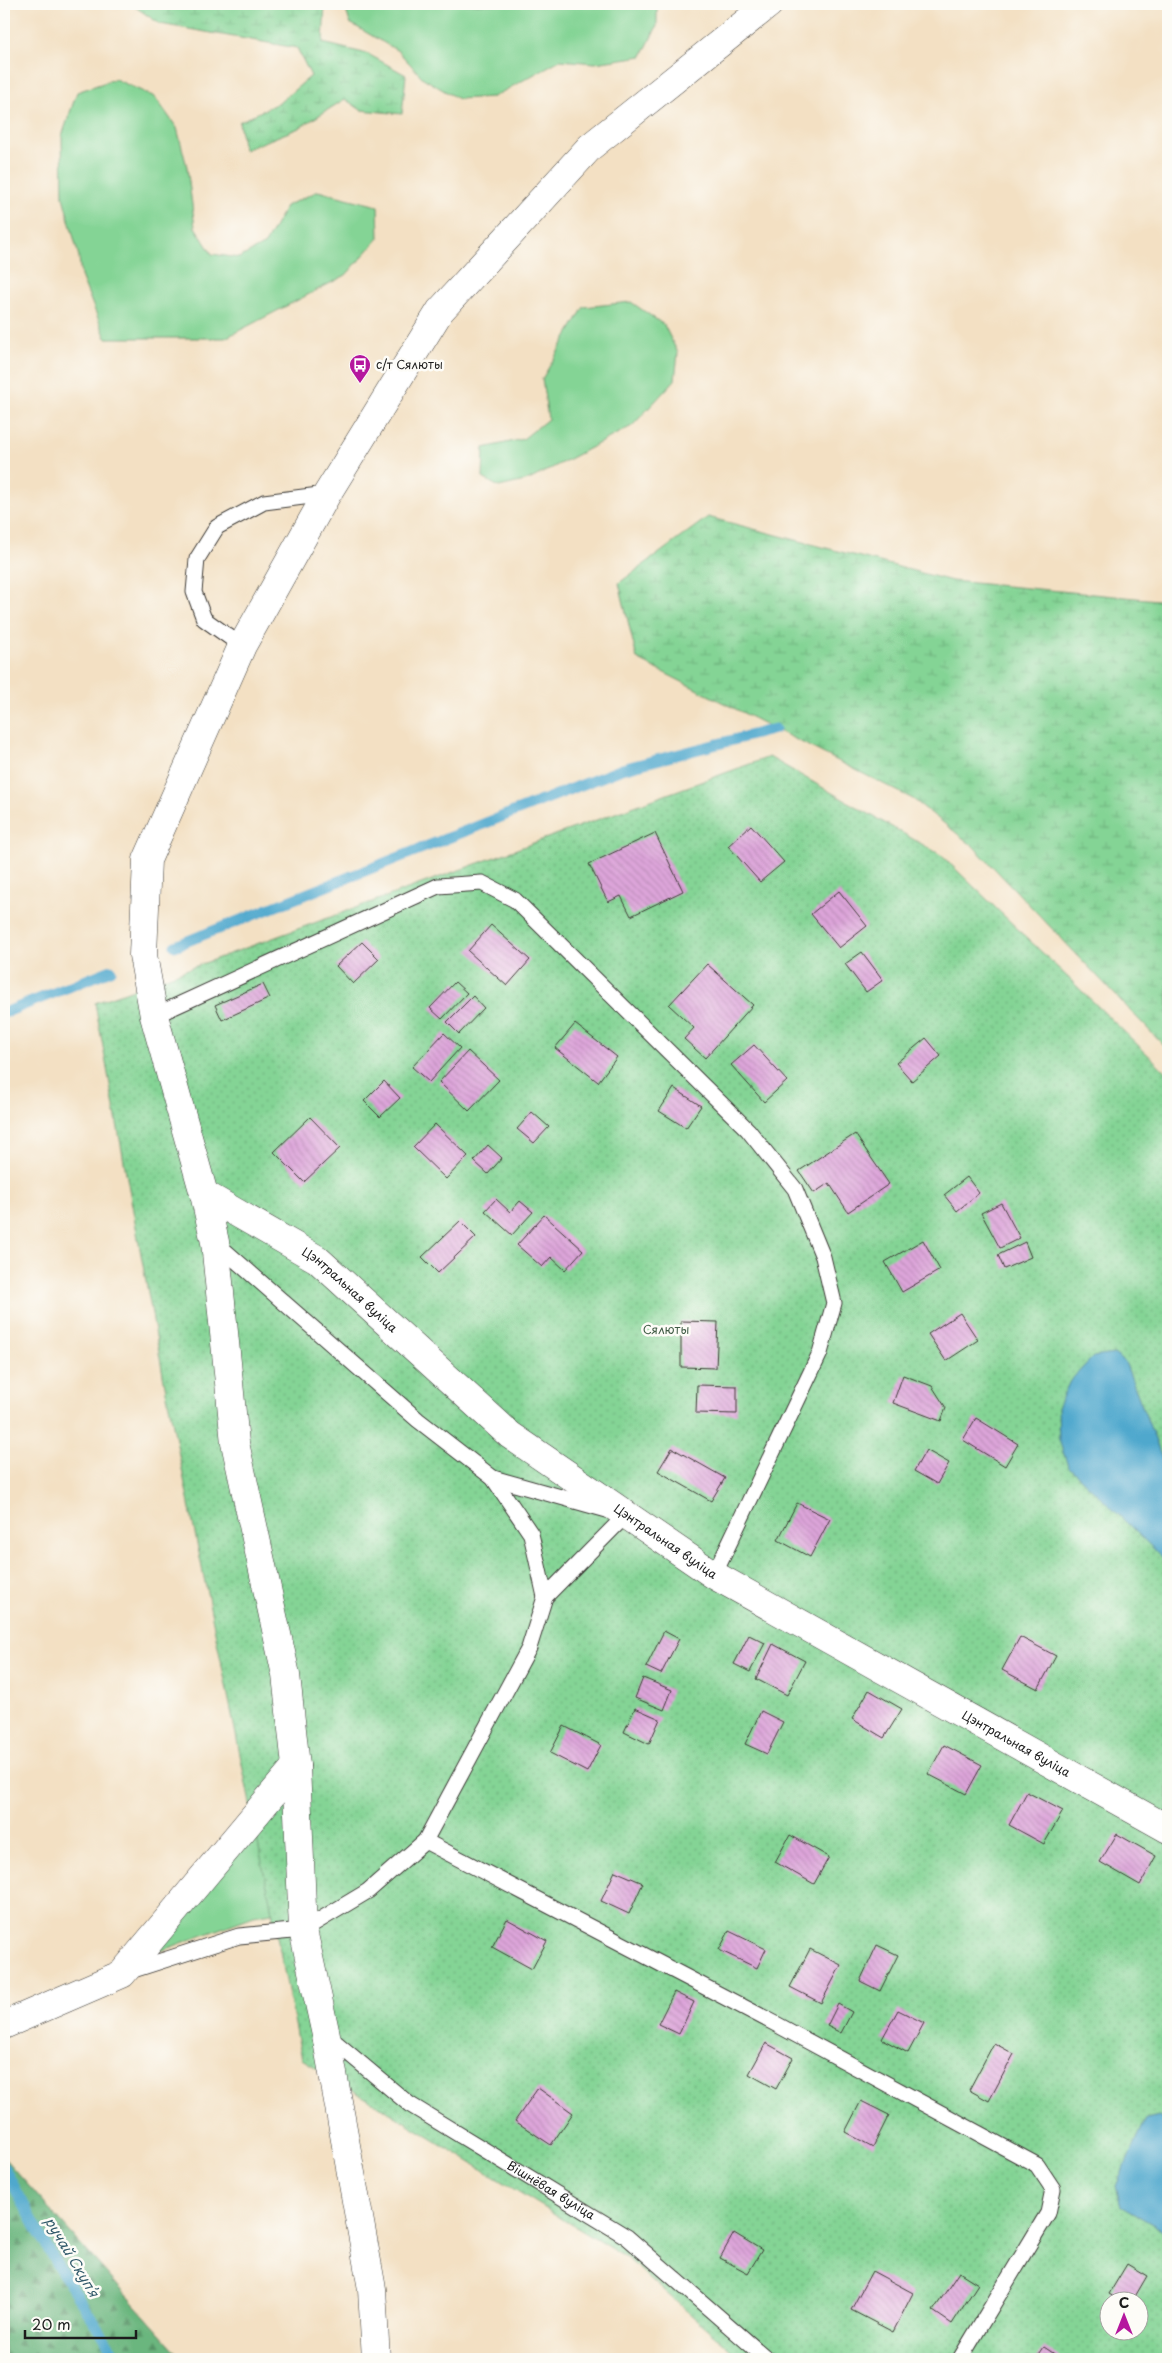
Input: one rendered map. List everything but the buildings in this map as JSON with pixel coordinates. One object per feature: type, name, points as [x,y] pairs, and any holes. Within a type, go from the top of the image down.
[{"type":"street","points":[[376,2359],[372,2289],[326,2035],[303,1930],[296,1766],[286,1675],[235,1442],[215,1242],[204,1194],[154,1016],[143,955],[146,860],[242,646],[327,494],[440,311],[590,147],[769,4]]},
{"type":"street","name":"Цэнтральная вуліца","points":[[204,1194],[317,1259],[510,1435],[714,1575],[1168,1829]]},
{"type":"street","points":[[4,2026],[122,1974],[296,1766]]},
{"type":"lane","points":[[242,646],[204,619],[194,592],[197,560],[217,527],[264,502],[327,494]]},
{"type":"lane","points":[[154,1016],[438,886],[482,883],[515,900],[748,1130],[795,1189],[823,1257],[834,1303],[820,1353],[714,1575]]},
{"type":"lane","points":[[215,1242],[418,1420],[493,1478],[530,1534],[545,1597]]},
{"type":"lane","points":[[122,1974],[239,1936],[303,1930],[368,1891],[426,1841],[529,1648],[545,1597],[626,1515],[493,1478]]},
{"type":"lane","points":[[426,1841],[776,2024],[1037,2165],[1053,2189],[1048,2213],[960,2359]]},
{"type":"lane","name":"Вішнёвая вуліца","points":[[326,2035],[409,2104],[627,2237],[767,2359]]},
{"type":"green space","points":[[131,4],[325,4],[323,43],[368,54],[406,75],[402,114],[361,110],[345,99],[299,128],[244,150],[239,122],[280,102],[311,76],[297,48],[160,24]]},
{"type":"green space","points":[[344,4],[657,4],[657,26],[642,56],[595,63],[560,60],[493,97],[458,99],[423,78],[398,51],[350,23]]},
{"type":"green space","points":[[115,79],[155,97],[177,128],[187,167],[195,227],[212,254],[239,258],[265,244],[286,206],[318,191],[378,206],[379,238],[346,275],[225,338],[106,338],[81,276],[79,257],[63,197],[62,136],[77,92]]},
{"type":"green space","points":[[631,302],[664,325],[678,353],[675,380],[632,426],[529,480],[499,487],[483,478],[484,448],[523,439],[548,419],[542,379],[584,307]]},
{"type":"green space","points":[[708,517],[952,581],[1168,601],[1168,1050],[973,846],[913,799],[637,659],[619,583]]},
{"type":"green space","name":"Сялюты","points":[[769,757],[941,855],[1168,1074],[1168,2359],[741,2359],[628,2259],[302,2059],[166,1391],[95,1003]]},
{"type":"green space","points":[[282,1803],[301,1908],[254,1916],[147,1956],[218,1870],[246,1847]]},
{"type":"green space","points":[[4,2158],[183,2359],[4,2359]]},
{"type":"water","points":[[1114,1354],[1125,1362],[1168,1473],[1168,1557],[1162,1557],[1068,1466],[1059,1440],[1058,1406],[1070,1381],[1093,1357]]},
{"type":"water","points":[[1159,2116],[1168,2122],[1168,2233],[1121,2206],[1116,2186],[1146,2119]]},
{"type":"waterway","points":[[175,946],[622,769],[775,729]]},
{"type":"waterway","points":[[4,1013],[111,970]]},
{"type":"waterway","name":"ручай Скупʼя","points":[[4,2168],[53,2258],[118,2359]]},
{"type":"place","name":"с/т Сялюты","points":[[360,384]]}]
